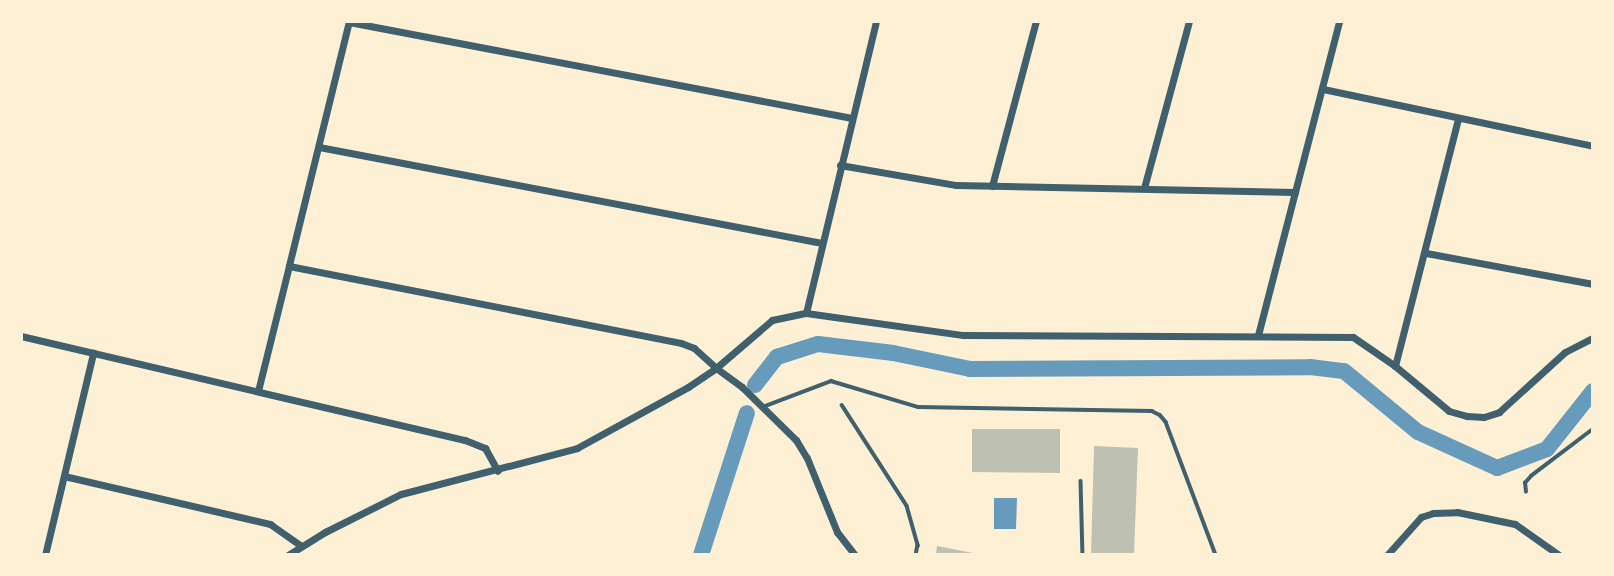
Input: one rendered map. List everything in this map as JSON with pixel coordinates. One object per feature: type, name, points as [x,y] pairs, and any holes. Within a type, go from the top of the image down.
[{"type":"street","points":[[806,313],[876,21]]},
{"type":"street","points":[[992,186],[1036,21]]},
{"type":"street","points":[[1144,188],[1189,21]]},
{"type":"street","points":[[1258,335],[1339,21]]},
{"type":"street","points":[[258,391],[349,22],[852,118]]},
{"type":"street","points":[[1323,89],[1593,146]]},
{"type":"street","points":[[1395,366],[1426,253],[1458,119]]},
{"type":"street","points":[[319,147],[822,243]]},
{"type":"street","points":[[841,165],[935,183],[1295,192]]},
{"type":"street","points":[[1426,253],[1593,284]]},
{"type":"street","points":[[289,266],[681,343],[694,348],[763,407],[796,440],[807,458],[837,532],[855,555]]},
{"type":"street","points":[[288,555],[401,494],[498,471],[578,448],[688,387],[716,368],[772,320],[806,313],[963,335],[1353,337],[1395,366],[1449,411],[1484,417],[1499,412],[1565,352],[1593,338]]},
{"type":"street","points":[[21,336],[474,442],[485,448],[498,471]]},
{"type":"street","points":[[45,555],[93,353]]},
{"type":"street","points":[[64,476],[270,524],[301,546]]},
{"type":"street","points":[[1387,555],[1421,517],[1433,513],[1457,512],[1515,524],[1559,555]]},
{"type":"lane","points":[[763,407],[831,381],[918,407],[1152,411],[1166,422],[1216,555]]},
{"type":"lane","points":[[842,405],[907,506],[916,534],[916,555]]},
{"type":"lane","points":[[1527,492],[1525,484],[1531,476],[1593,429]]},
{"type":"lane","points":[[1081,481],[1083,555]]},
{"type":"water","points":[[994,498],[1017,498],[1016,529],[994,529]]},
{"type":"building","points":[[972,429],[1060,429],[1060,473],[972,472]]},
{"type":"building","points":[[1094,446],[1138,448],[1134,555],[1091,555]]},
{"type":"building","points":[[937,546],[978,554],[978,555],[936,555]]},
{"type":"waterway","points":[[755,385],[777,357],[818,344],[893,353],[970,369],[1310,367],[1344,371],[1418,432],[1497,468],[1547,449],[1593,391]]},
{"type":"waterway","points":[[701,555],[747,413]]}]
